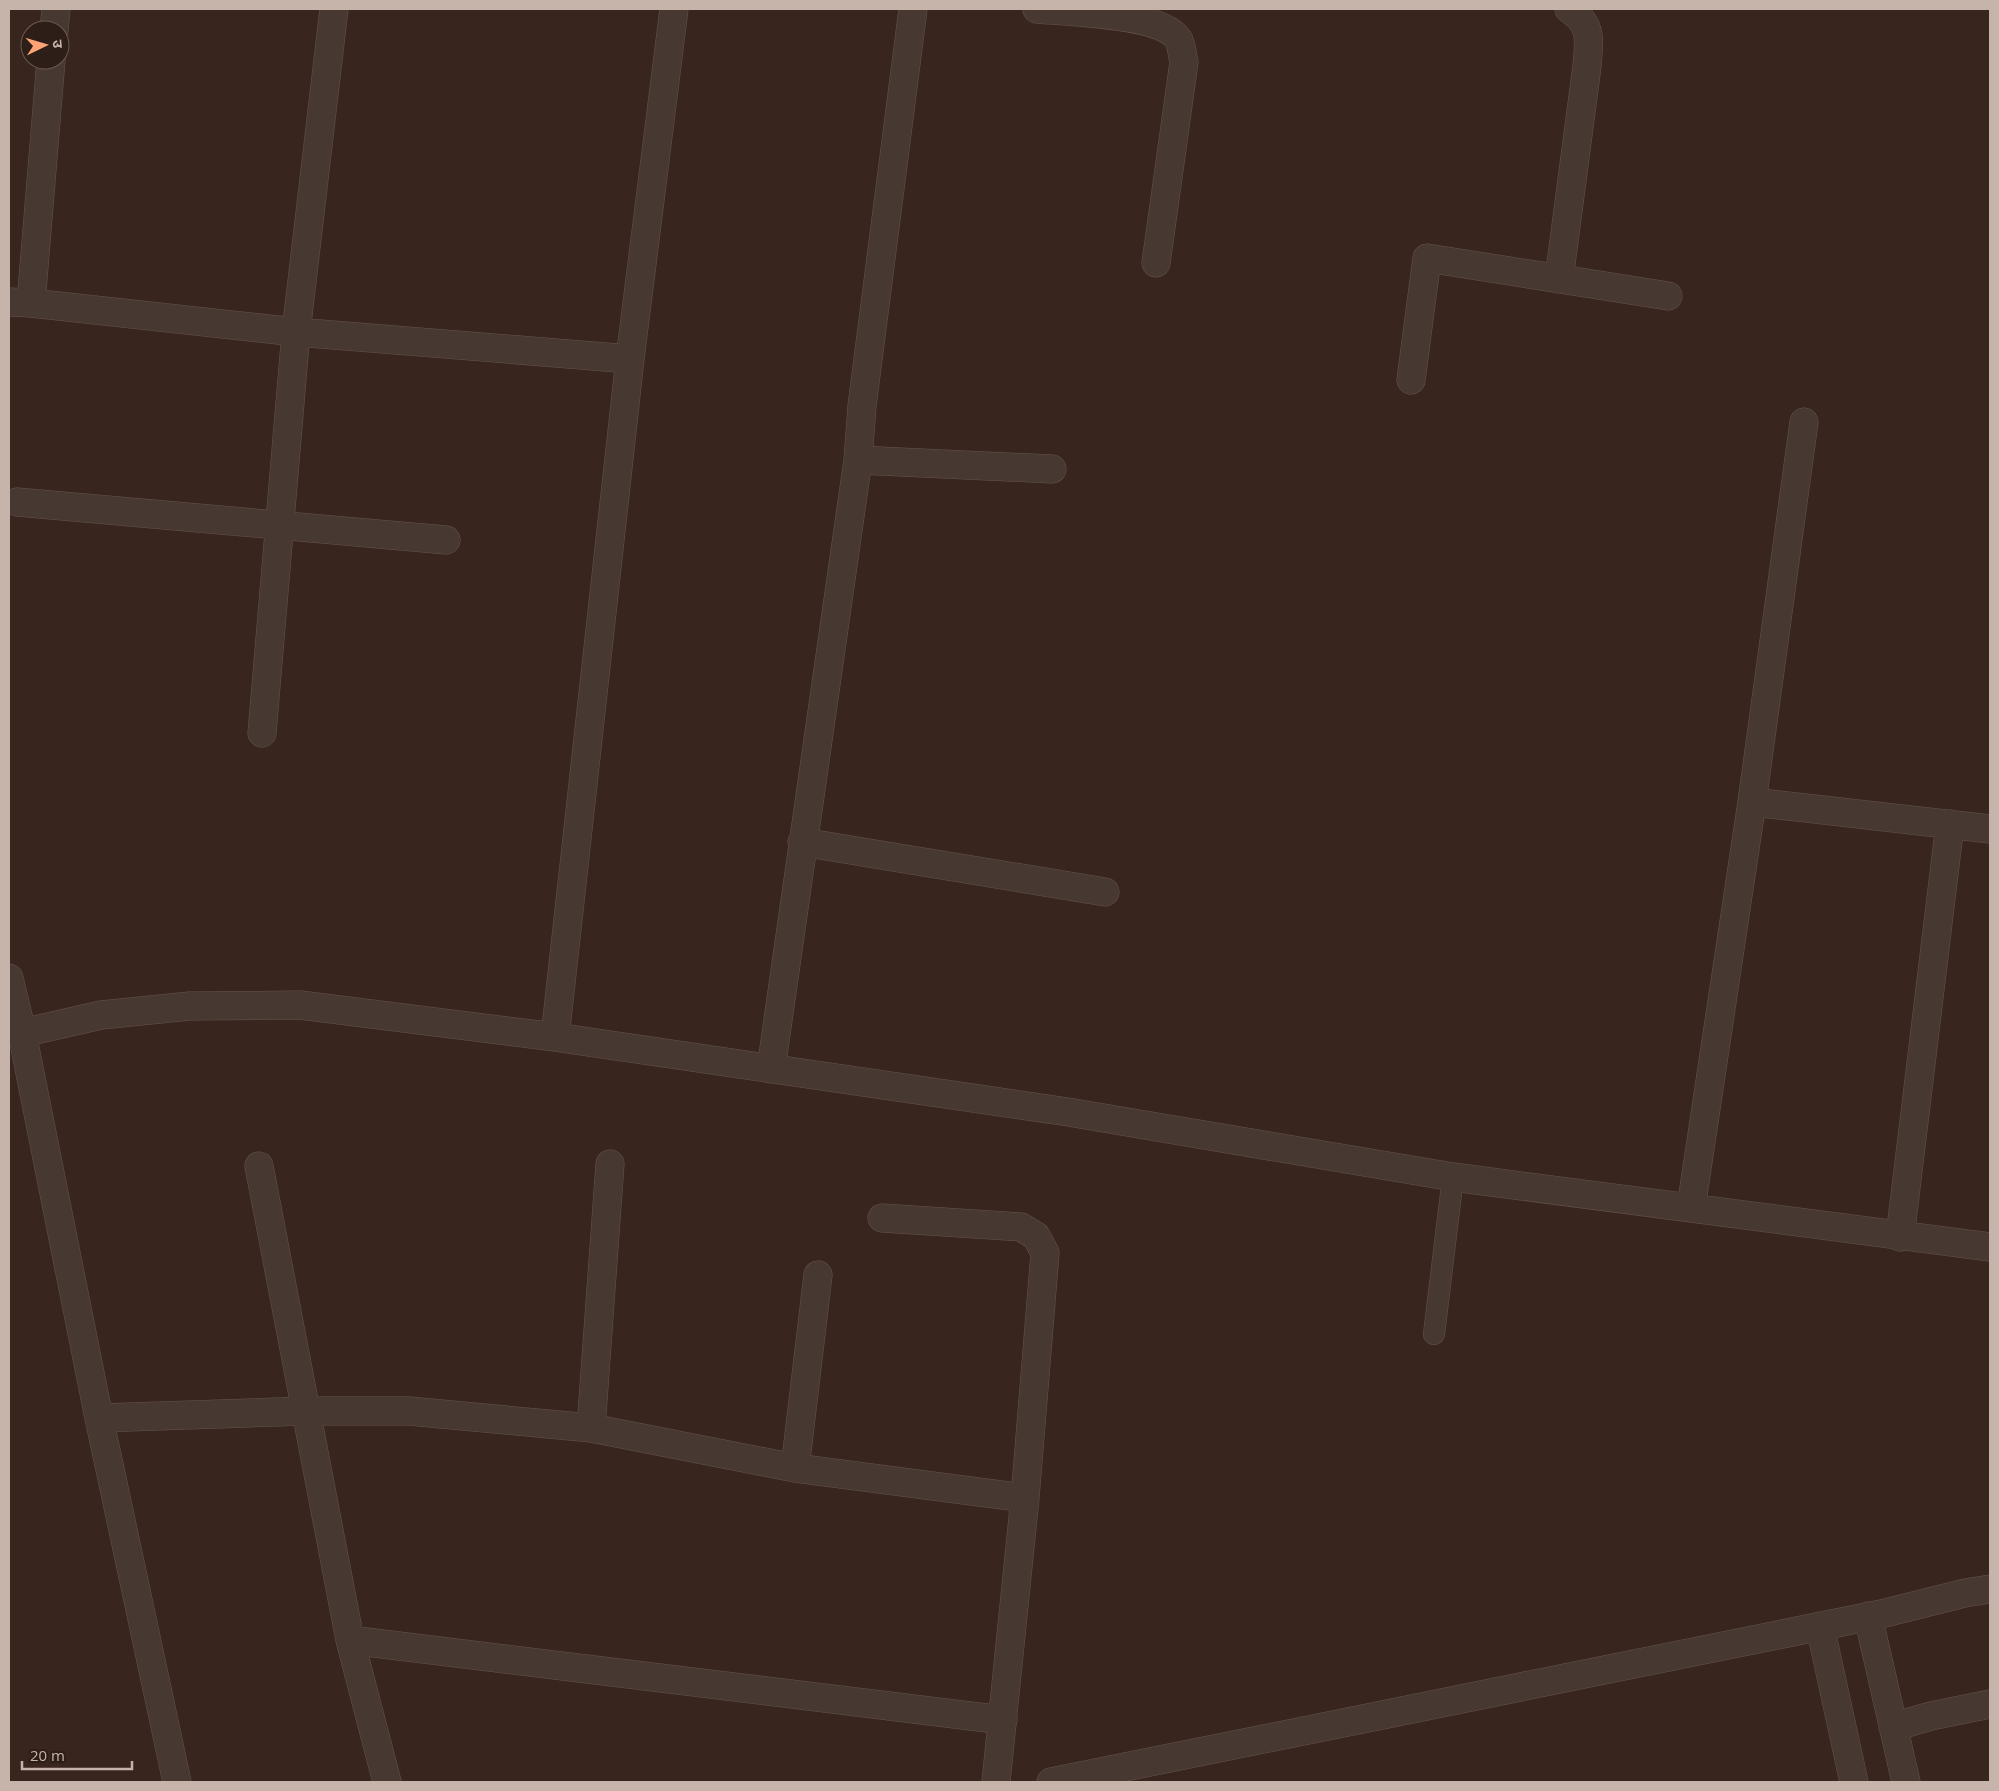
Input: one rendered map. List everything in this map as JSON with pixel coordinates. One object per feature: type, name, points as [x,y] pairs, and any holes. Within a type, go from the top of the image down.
[{"type":"street","points":[[262,733],[296,332],[334,9]]},
{"type":"street","points":[[555,1037],[630,359],[674,9]]},
{"type":"street","points":[[771,1069],[858,460],[862,406],[913,9]]},
{"type":"street","points":[[1037,9],[1131,18],[1163,27],[1178,39],[1184,62],[1156,263]]},
{"type":"street","points":[[1560,279],[1587,66],[1589,33],[1578,15],[1569,9]]},
{"type":"street","points":[[50,70],[20,302],[296,332],[630,359]]},
{"type":"street","points":[[1411,380],[1427,258],[1668,296]]},
{"type":"street","points":[[1691,1208],[1752,802],[1804,422]]},
{"type":"street","points":[[858,460],[1052,469]]},
{"type":"street","points":[[17,502],[446,540]]},
{"type":"street","points":[[1752,802],[1990,828]]},
{"type":"street","points":[[1900,1236],[1950,824]]},
{"type":"street","points":[[802,842],[1105,892]]},
{"type":"street","points":[[9,978],[22,1034],[99,1418],[177,1782]]},
{"type":"street","points":[[22,1034],[101,1015],[190,1006],[300,1005],[555,1037],[1068,1112],[1240,1143],[1453,1177],[1990,1247]]},
{"type":"street","points":[[591,1428],[610,1164]]},
{"type":"street","points":[[259,1166],[350,1640],[387,1782]]},
{"type":"street","points":[[882,1218],[1021,1227],[1036,1236],[1046,1253],[1026,1498],[996,1782]]},
{"type":"street","points":[[795,1468],[818,1275]]},
{"type":"street","points":[[99,1418],[307,1411],[409,1411],[591,1428],[795,1468],[1026,1498]]},
{"type":"street","points":[[1052,1782],[1990,1590]]},
{"type":"street","points":[[1868,1616],[1906,1782]]},
{"type":"street","points":[[1820,1626],[1854,1782]]},
{"type":"street","points":[[350,1640],[1004,1720]]},
{"type":"street","points":[[1893,1727],[1931,1716],[1990,1704]]},
{"type":"lane","points":[[1434,1334],[1453,1177]]}]
